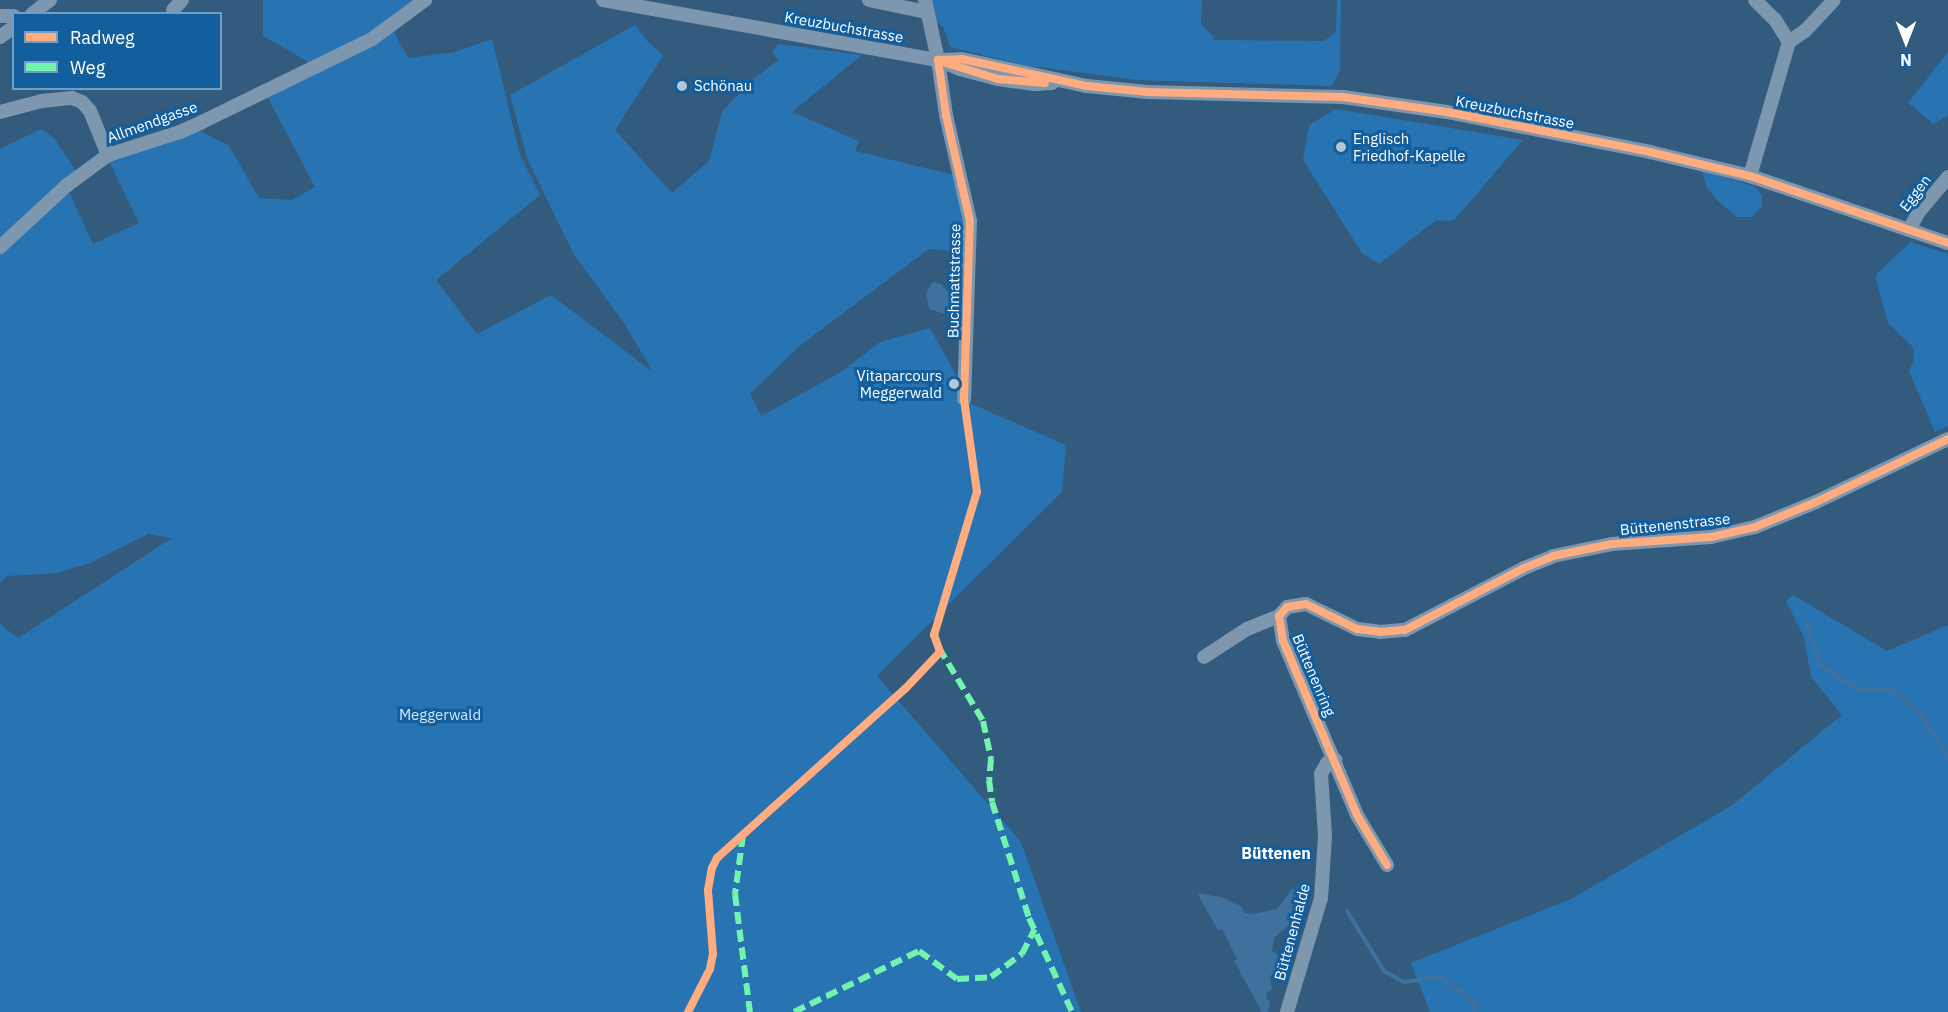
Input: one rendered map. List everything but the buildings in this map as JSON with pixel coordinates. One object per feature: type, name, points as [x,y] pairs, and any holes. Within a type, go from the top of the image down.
[{"type":"street","points":[[35,12],[50,0]]},
{"type":"street","name":"Allmendgasse","points":[[0,247],[66,186],[108,155],[180,132],[213,117],[372,39],[425,0]]},
{"type":"street","name":"Kreuzbuchstrasse","points":[[603,0],[938,60],[962,59],[1063,82],[1149,92],[1316,96],[1404,105],[1650,152],[1749,176],[1948,243]]},
{"type":"street","points":[[869,0],[926,6]]},
{"type":"street","points":[[1755,0],[1776,20],[1789,42]]},
{"type":"street","points":[[1749,176],[1789,42],[1805,31],[1834,0]]},
{"type":"street","name":"Buchmattstrasse","points":[[926,6],[938,60],[946,115],[970,221],[964,399]]},
{"type":"street","points":[[0,112],[42,101],[72,98],[82,102],[90,111],[108,155]]},
{"type":"street","name":"Eggen","points":[[1909,230],[1918,213],[1948,177]]},
{"type":"street","name":"Büttenenstrasse","points":[[1279,616],[1287,607],[1306,604],[1357,629],[1380,632],[1405,630],[1524,567],[1553,556],[1612,544],[1711,537],[1744,530],[1787,515],[1948,439]]},
{"type":"street","points":[[1204,657],[1247,629],[1279,616]]},
{"type":"street","name":"Büttenenring","points":[[1279,616],[1283,641],[1360,822],[1387,866]]},
{"type":"street","name":"Büttenenhalde","points":[[1287,1012],[1321,898],[1325,836],[1322,774],[1328,763],[1335,760]]},
{"type":"green space","points":[[263,0],[419,0],[388,25],[312,64],[263,36]]},
{"type":"green space","points":[[932,0],[1202,0],[1201,24],[1213,36],[1213,40],[1324,41],[1336,32],[1337,0],[1341,0],[1340,71],[1332,86],[1138,80],[1024,65],[950,47],[943,26],[935,22]]},
{"type":"green space","name":"Meggerwald","points":[[635,25],[647,41],[663,56],[615,130],[672,193],[709,161],[722,112],[751,81],[778,60],[772,51],[779,44],[862,55],[792,112],[859,141],[855,151],[958,176],[964,200],[966,253],[929,249],[802,344],[750,394],[761,416],[841,372],[880,342],[930,328],[972,404],[1066,445],[1062,492],[877,676],[1021,842],[1081,1012],[0,1012],[0,624],[18,638],[172,538],[148,534],[90,563],[56,573],[7,576],[0,582],[0,149],[41,129],[54,138],[79,176],[66,186],[93,244],[139,223],[108,159],[196,129],[229,146],[259,198],[292,200],[315,187],[266,94],[393,30],[408,58],[455,52],[492,39],[520,155],[540,195],[436,280],[477,334],[551,295],[653,372],[624,323],[575,256],[528,161],[510,95]]},
{"type":"green space","points":[[1948,52],[1948,115],[1934,124],[1908,103]]},
{"type":"green space","points":[[1336,109],[1523,140],[1454,220],[1435,221],[1379,264],[1362,253],[1303,160],[1309,125]]},
{"type":"green space","points":[[1702,171],[1754,186],[1762,195],[1762,206],[1752,217],[1737,217],[1707,188]]},
{"type":"green space","points":[[1911,242],[1948,254],[1948,426],[1935,432],[1909,371],[1914,360],[1913,347],[1888,323],[1876,279],[1877,273]]},
{"type":"green space","points":[[1793,595],[1887,651],[1948,625],[1948,1012],[1430,1012],[1411,963],[1571,899],[1731,806],[1842,715],[1811,677],[1804,637],[1786,601]]},
{"type":"shaded area","points":[[933,282],[941,284],[958,302],[959,309],[954,317],[929,309],[926,293]]},
{"type":"shaded area","points":[[1299,887],[1310,893],[1310,897],[1293,904],[1290,924],[1274,938],[1272,951],[1279,956],[1280,970],[1270,976],[1272,989],[1267,993],[1266,999],[1270,1001],[1268,1012],[1262,1012],[1234,961],[1237,959],[1222,929],[1218,930],[1197,893],[1221,897],[1242,907],[1244,913],[1253,914],[1277,909],[1292,889]]},
{"type":"waterway","points":[[1807,624],[1820,665],[1858,689],[1892,690],[1920,714],[1948,757]]},
{"type":"waterway","points":[[1347,911],[1384,971],[1404,982],[1441,977],[1473,1002],[1475,1012]]},
{"type":"marked path","points":[[939,648],[983,721],[991,759],[989,780],[992,802],[1029,918],[1072,1012]]},
{"type":"marked path","points":[[743,835],[735,894],[750,1012]]},
{"type":"marked path","points":[[794,1012],[919,951],[957,979],[991,977],[1022,954],[1035,929]]},
{"type":"cycle path","points":[[938,60],[962,59],[1087,86],[1148,92],[1343,97],[1447,112],[1650,152],[1750,176],[1948,243]]},
{"type":"cycle path","points":[[688,1012],[710,969],[713,954],[708,890],[712,868],[717,858],[905,689],[940,652],[934,635],[977,492],[964,399],[970,221],[946,115],[938,60]]},
{"type":"cycle path","points":[[943,62],[998,79],[1045,83]]},
{"type":"cycle path","points":[[1387,865],[1357,815],[1283,641],[1279,616],[1287,607],[1306,604],[1357,629],[1380,632],[1405,630],[1524,568],[1553,556],[1612,544],[1711,537],[1755,527],[1816,502],[1948,439]]},
{"type":"place","name":"Schönau","points":[[682,86]]},
{"type":"place","name":"Englisch Friedhof-Kapelle","points":[[1341,147]]},
{"type":"place","name":"Vitaparcours Meggerwald","points":[[954,384]]},
{"type":"district","name":"Büttenen","points":[[1276,853]]}]
